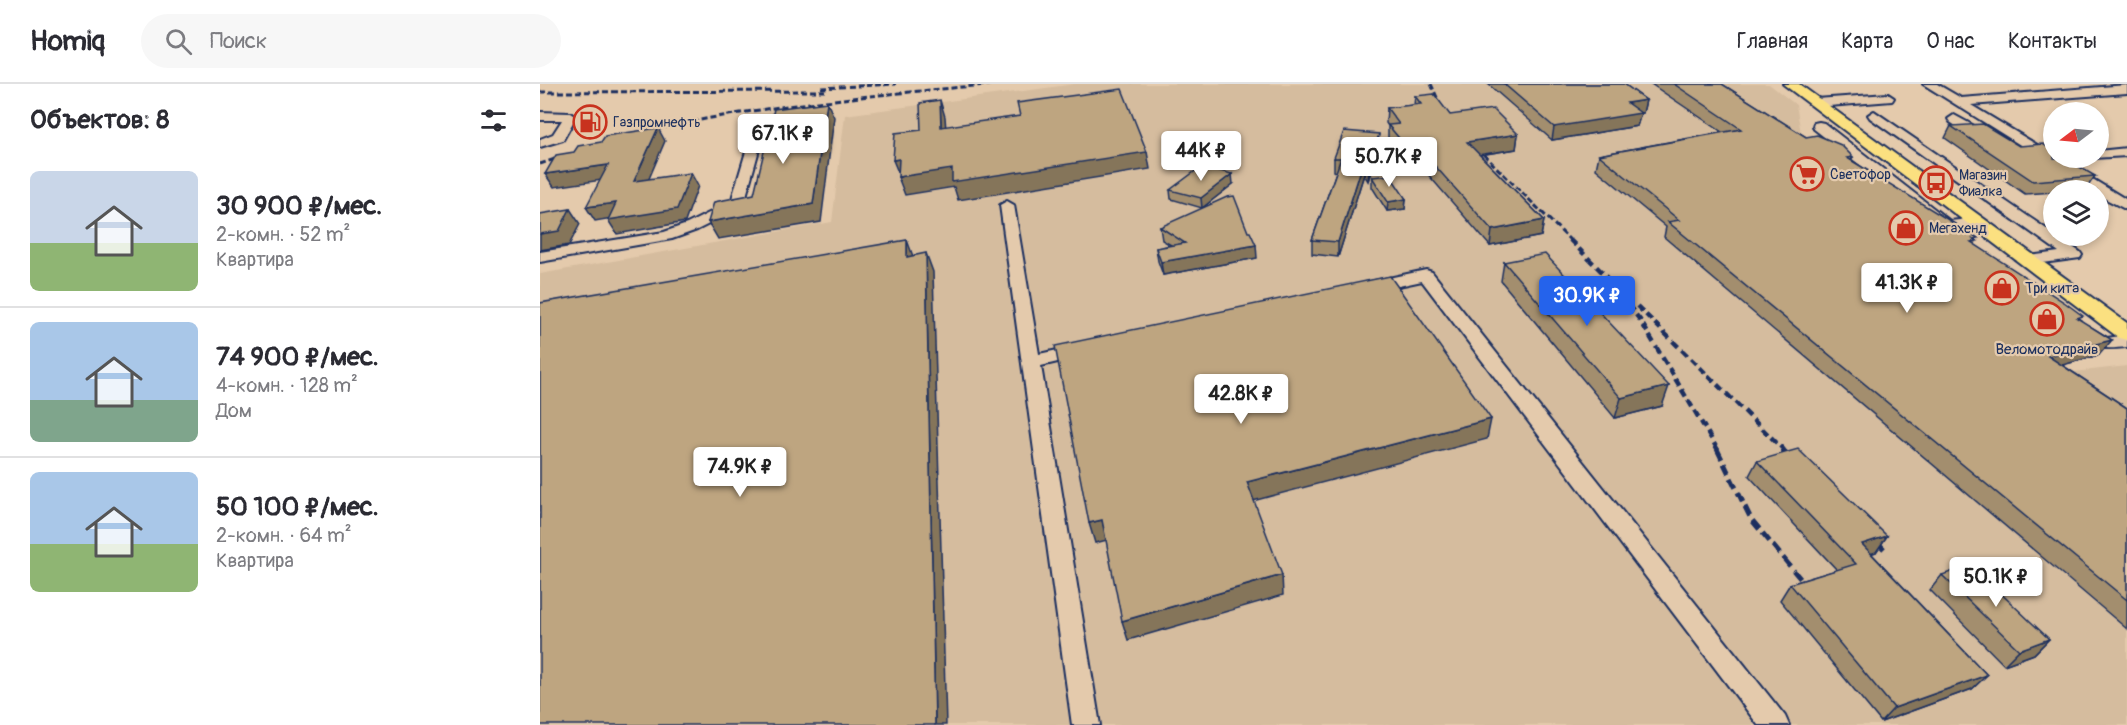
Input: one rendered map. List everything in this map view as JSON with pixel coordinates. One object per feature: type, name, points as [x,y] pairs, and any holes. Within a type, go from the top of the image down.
[{"type":"main road","points":[[1790,84],[1978,223],[2027,265],[2127,333]]},
{"type":"street","points":[[1929,84],[2043,155]]},
{"type":"street","points":[[1872,88],[1900,106]]},
{"type":"street","points":[[1959,102],[2127,89]]},
{"type":"street","points":[[1816,103],[1888,98]]},
{"type":"street","points":[[1875,115],[2074,255],[2027,265]]},
{"type":"street","points":[[540,116],[570,117],[558,137],[540,143]]},
{"type":"street","points":[[540,257],[667,236],[692,227],[738,204],[761,122]]},
{"type":"street","points":[[1964,125],[1993,124]]},
{"type":"street","points":[[1819,126],[1947,226],[1978,223]]},
{"type":"street","points":[[1845,146],[1871,144]]},
{"type":"street","points":[[2109,153],[2127,152]]},
{"type":"street","points":[[2065,168],[2127,206]]},
{"type":"street","points":[[1007,205],[1086,725]]},
{"type":"street","points":[[1357,290],[1426,275],[1775,725]]},
{"type":"street","points":[[2076,324],[2103,344],[2127,341]]},
{"type":"street","points":[[1031,363],[1101,347]]},
{"type":"shaded area","points":[[1075,84],[1769,84],[1796,105],[1804,149],[2065,373],[2127,366],[2127,725],[540,725],[540,274],[832,222],[845,115]]},
{"type":"building","points":[[1504,84],[1624,84],[1646,100],[1627,103],[1641,113],[1554,127]]},
{"type":"building","points":[[1674,84],[1722,84],[1806,137],[1817,135],[1841,145],[1853,157],[1847,158],[1978,238],[1973,239],[1977,241],[1971,242],[2064,302],[2083,316],[2077,318],[2112,340],[2048,356],[2127,408],[2127,600],[1668,222],[1679,220],[1599,155],[1741,129]]},
{"type":"building","points":[[1122,89],[1147,152],[952,182],[952,169],[898,177],[899,159],[893,160],[895,133],[921,130],[920,103],[940,100],[941,127],[1020,116],[1017,103]]},
{"type":"building","points":[[1434,94],[1450,115],[1493,109],[1518,134],[1467,142],[1544,220],[1492,230],[1420,149],[1409,150],[1388,125],[1399,124],[1387,108],[1421,104],[1415,96]]},
{"type":"building","points":[[827,102],[813,204],[708,222],[714,202],[754,194],[774,109]]},
{"type":"building","points":[[1983,124],[2019,146],[2043,144],[2043,168],[2081,168],[2095,176],[2033,181],[1951,126]]},
{"type":"building","points":[[658,128],[634,181],[691,173],[677,209],[608,220],[616,203],[586,207],[608,165],[545,174],[556,155],[574,152],[578,146],[601,142],[605,136]]},
{"type":"building","points":[[1344,131],[1379,134],[1369,167],[1364,160],[1338,242],[1312,240],[1341,158],[1334,158]]},
{"type":"building","points":[[1202,166],[1232,174],[1201,198],[1170,190]]},
{"type":"building","points":[[1390,175],[1406,199],[1388,202],[1372,177]]},
{"type":"building","points":[[1234,196],[1248,232],[1256,245],[1161,262],[1156,248],[1185,243],[1160,227]]},
{"type":"building","points":[[570,209],[559,231],[540,234],[540,214]]},
{"type":"building","points":[[907,240],[907,257],[926,253],[935,725],[540,725],[540,303]]},
{"type":"building","points":[[1545,254],[1669,386],[1621,398],[1504,262]]},
{"type":"building","points":[[1390,276],[1491,419],[1247,482],[1282,575],[1122,621],[1102,520],[1089,523],[1055,346]]},
{"type":"building","points":[[1798,449],[1887,536],[1862,544],[1987,675],[1894,708],[1790,584],[1856,564],[1757,461]]},
{"type":"building","points":[[1971,565],[2049,639],[2019,650],[1942,575]]},
{"type":"railway","points":[[821,88],[896,84]]},
{"type":"railway","points":[[639,133],[772,108],[996,84]]},
{"type":"railway","points":[[1431,84],[1443,111]]},
{"type":"railway","points":[[540,92],[828,91]]},
{"type":"railway","points":[[1471,142],[1572,242]]},
{"type":"railway","points":[[540,164],[570,154]]},
{"type":"railway","points":[[1572,242],[1602,272],[1640,320],[1718,450]]},
{"type":"railway","points":[[1637,306],[1784,450]]},
{"type":"railway","points":[[1717,449],[1751,519],[1803,582]]},
{"type":"railway","points":[[1782,449],[1797,463]]},
{"type":"railway","points":[[1868,533],[1884,549]]},
{"type":"place","name":"Газпромнефть","points":[[590,122]]},
{"type":"place","name":"Светофор","points":[[1807,174]]},
{"type":"place","name":"Магазин Фиалка","points":[[1936,183]]},
{"type":"place","name":"Мегахенд","points":[[1906,228]]},
{"type":"place","name":"Три кита","points":[[2002,288]]},
{"type":"place","name":"Веломотодрайв","points":[[2047,319]]}]
